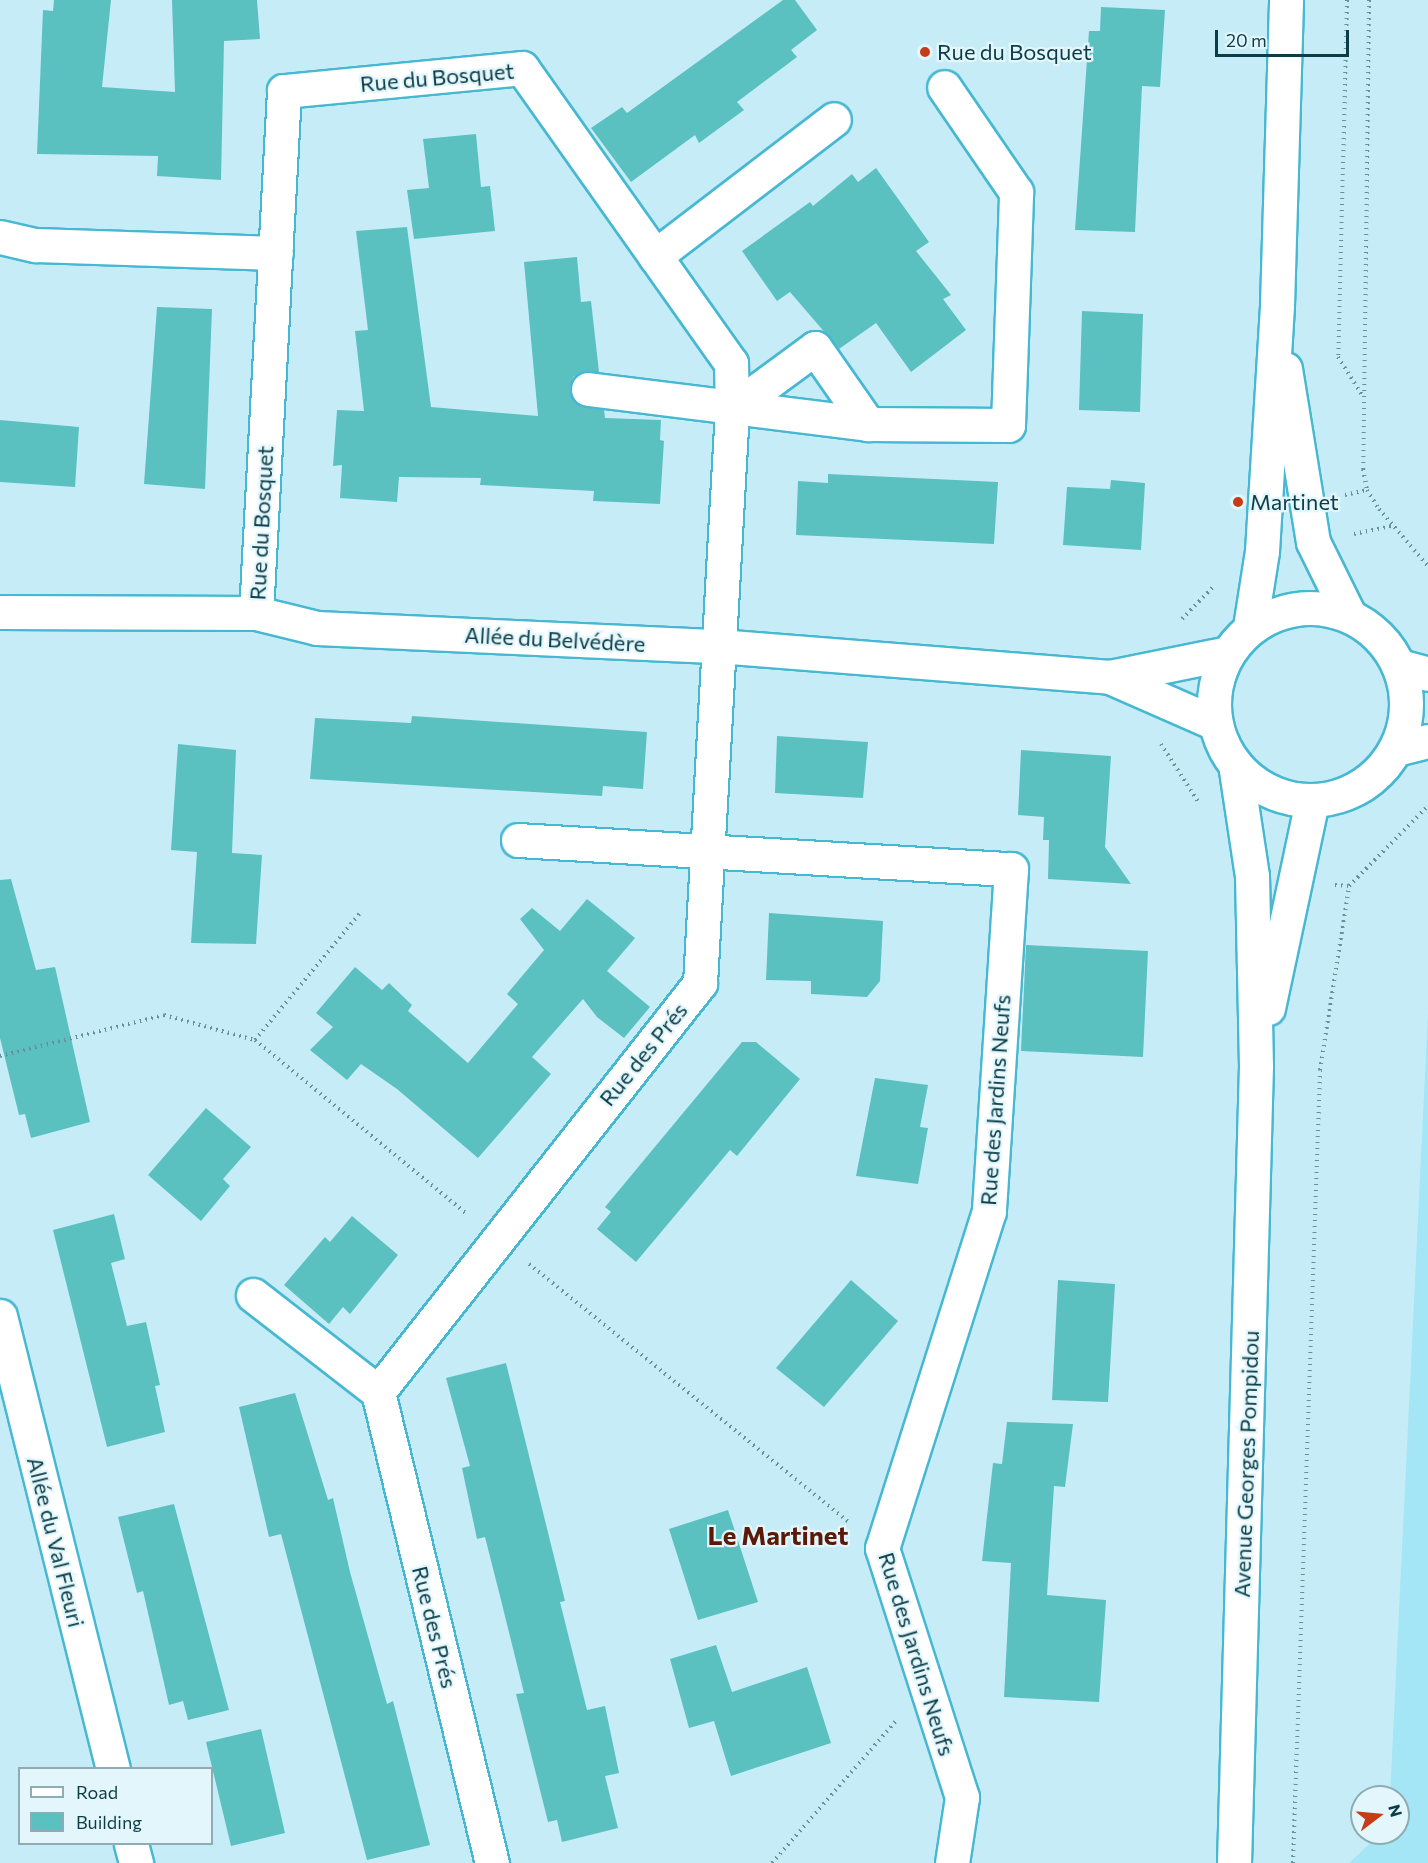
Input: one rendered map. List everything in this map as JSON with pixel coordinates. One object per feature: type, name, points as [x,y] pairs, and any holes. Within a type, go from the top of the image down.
[{"type":"street","points":[[1250,627],[1262,551],[1277,304],[1286,0]]},
{"type":"street","name":"Rue du Bosquet","points":[[256,613],[284,92],[522,68],[732,363],[732,409],[718,646]]},
{"type":"street","points":[[588,389],[732,409],[868,424],[1008,426],[1017,192],[944,87]]},
{"type":"street","points":[[655,256],[834,119]]},
{"type":"street","points":[[0,237],[36,245],[276,253]]},
{"type":"street","points":[[1277,304],[1313,542],[1349,615]]},
{"type":"street","points":[[732,409],[815,348],[868,424]]},
{"type":"street","points":[[1235,764],[1260,787],[1291,799],[1312,801],[1345,795],[1376,776],[1396,749],[1414,670],[1377,633],[1349,615],[1308,607],[1275,613],[1250,627],[1228,653],[1213,688],[1215,723],[1235,764],[1252,876],[1256,1066]]},
{"type":"street","name":"Allée du Belvédère","points":[[0,612],[256,613],[317,628],[718,646],[1110,677],[1228,653]]},
{"type":"street","name":"Rue des Prés","points":[[492,1863],[378,1392],[700,983],[718,646]]},
{"type":"street","name":"Allée du Belvédère","points":[[1110,677],[1215,723]]},
{"type":"street","points":[[1396,749],[1428,741]]},
{"type":"street","points":[[1256,1066],[1312,801]]},
{"type":"street","name":"Rue des Jardins Neufs","points":[[518,840],[708,849],[1011,869],[989,1211],[882,1548],[962,1797],[952,1863]]},
{"type":"street","name":"Avenue Georges Pompidou","points":[[1233,1863],[1256,1066]]},
{"type":"street","points":[[253,1295],[378,1392]]},
{"type":"street","name":"Allée du Val Fleuri","points":[[0,1317],[113,1767]]},
{"type":"street","points":[[131,1845],[136,1863]]},
{"type":"path","points":[[1347,0],[1338,357],[1362,396]]},
{"type":"path","points":[[1369,0],[1362,396],[1363,469],[1367,490],[1399,537],[1428,566]]},
{"type":"path","points":[[1142,691],[1140,717],[1204,811]]},
{"type":"path","points":[[1293,1863],[1320,1070],[1349,886],[1428,806]]},
{"type":"path","points":[[255,1040],[360,913]]},
{"type":"path","points":[[772,1863],[926,1687]]},
{"type":"shaded area","points":[[1428,1012],[1428,1863],[1349,1863],[1368,1845],[1410,1845],[1410,1785],[1391,1785]]},
{"type":"building","points":[[54,0],[111,0],[102,87],[175,92],[172,0],[257,0],[260,39],[224,41],[221,180],[157,176],[158,156],[37,154],[43,10],[53,11]]},
{"type":"building","points":[[783,0],[795,0],[817,30],[791,50],[797,57],[737,102],[744,110],[699,143],[695,135],[631,182],[591,128],[622,107],[627,113]]},
{"type":"building","points":[[1101,7],[1165,10],[1160,87],[1142,86],[1135,232],[1075,230],[1089,31],[1100,31]]},
{"type":"building","points":[[476,134],[481,187],[490,186],[495,231],[414,239],[407,190],[429,188],[423,139]]},
{"type":"building","points":[[876,168],[929,242],[916,251],[951,295],[943,299],[966,330],[911,372],[876,323],[839,349],[790,292],[777,301],[742,251],[810,202],[813,206],[852,174],[858,182]]},
{"type":"building","points":[[407,227],[431,407],[538,416],[524,262],[577,257],[581,302],[591,301],[599,372],[581,372],[573,377],[571,396],[577,404],[604,410],[605,418],[661,420],[660,440],[664,441],[660,504],[593,501],[594,491],[480,485],[481,478],[399,477],[397,502],[340,498],[342,465],[333,466],[337,410],[364,411],[355,331],[368,330],[356,231]]},
{"type":"building","points":[[157,307],[212,309],[205,489],[144,484]]},
{"type":"building","points":[[1082,311],[1143,314],[1140,412],[1079,410]]},
{"type":"building","points":[[0,420],[79,427],[75,487],[0,482]]},
{"type":"building","points":[[828,474],[998,482],[994,544],[796,535],[798,481],[828,483]]},
{"type":"building","points":[[1111,480],[1145,483],[1141,550],[1063,545],[1067,487],[1110,489]]},
{"type":"building","points":[[412,716],[647,732],[643,789],[603,786],[602,796],[310,779],[315,718],[411,723]]},
{"type":"building","points":[[777,736],[868,742],[863,798],[775,793]]},
{"type":"building","points":[[178,744],[236,750],[232,853],[262,855],[256,944],[191,943],[197,852],[171,850]]},
{"type":"building","points":[[1021,750],[1111,756],[1105,847],[1131,884],[1048,879],[1049,840],[1043,840],[1044,817],[1018,815]]},
{"type":"building","points":[[11,879],[36,970],[55,967],[90,1122],[31,1138],[25,1114],[19,1115],[0,1038],[0,880]]},
{"type":"building","points":[[587,899],[635,938],[607,971],[650,1007],[624,1038],[597,1017],[583,999],[532,1057],[551,1074],[478,1158],[397,1089],[361,1064],[347,1080],[310,1050],[333,1027],[316,1013],[355,967],[382,990],[389,983],[412,1005],[408,1011],[468,1063],[518,1004],[507,994],[544,950],[520,919],[532,908],[560,931]]},
{"type":"building","points":[[769,913],[883,921],[880,981],[867,997],[811,994],[811,981],[766,980]]},
{"type":"building","points":[[1026,945],[1148,951],[1143,1057],[1021,1051]]},
{"type":"building","points":[[742,1042],[756,1042],[800,1079],[737,1156],[730,1150],[636,1262],[597,1229],[611,1212],[605,1207]]},
{"type":"building","points":[[875,1078],[928,1085],[920,1127],[928,1128],[918,1184],[856,1176]]},
{"type":"building","points":[[206,1108],[251,1147],[223,1179],[230,1186],[201,1221],[148,1175]]},
{"type":"building","points":[[114,1214],[125,1259],[111,1263],[127,1326],[146,1322],[160,1385],[155,1386],[165,1432],[107,1447],[53,1230]]},
{"type":"building","points":[[352,1216],[398,1255],[350,1314],[343,1307],[329,1324],[284,1285],[325,1237],[330,1242]]},
{"type":"building","points":[[851,1280],[898,1321],[824,1407],[776,1368]]},
{"type":"building","points":[[1058,1280],[1115,1284],[1108,1402],[1052,1400]]},
{"type":"building","points":[[506,1363],[565,1601],[560,1602],[587,1710],[605,1706],[619,1773],[605,1776],[618,1828],[562,1842],[557,1820],[548,1822],[516,1694],[524,1693],[485,1537],[477,1539],[462,1468],[470,1466],[446,1378]]},
{"type":"building","points":[[295,1393],[328,1500],[333,1498],[350,1572],[387,1704],[393,1701],[430,1845],[367,1860],[281,1534],[269,1537],[239,1407]]},
{"type":"building","points":[[1007,1422],[1073,1424],[1065,1487],[1054,1486],[1047,1595],[1106,1600],[1099,1702],[1004,1697],[1011,1563],[982,1561],[993,1463],[1002,1464]]},
{"type":"building","points":[[174,1504],[229,1710],[188,1720],[183,1701],[169,1705],[143,1591],[137,1593],[118,1517]]},
{"type":"building","points":[[728,1510],[758,1602],[698,1620],[669,1529]]},
{"type":"building","points":[[716,1645],[732,1692],[807,1667],[831,1743],[731,1776],[714,1721],[689,1728],[670,1659]]},
{"type":"building","points":[[261,1729],[285,1833],[231,1846],[206,1742]]},
{"type":"place","name":"Rue du Bosquet","points":[[925,52]]},
{"type":"place","name":"Martinet","points":[[1238,502]]},
{"type":"district","name":"Le Martinet","points":[[778,1535]]}]
